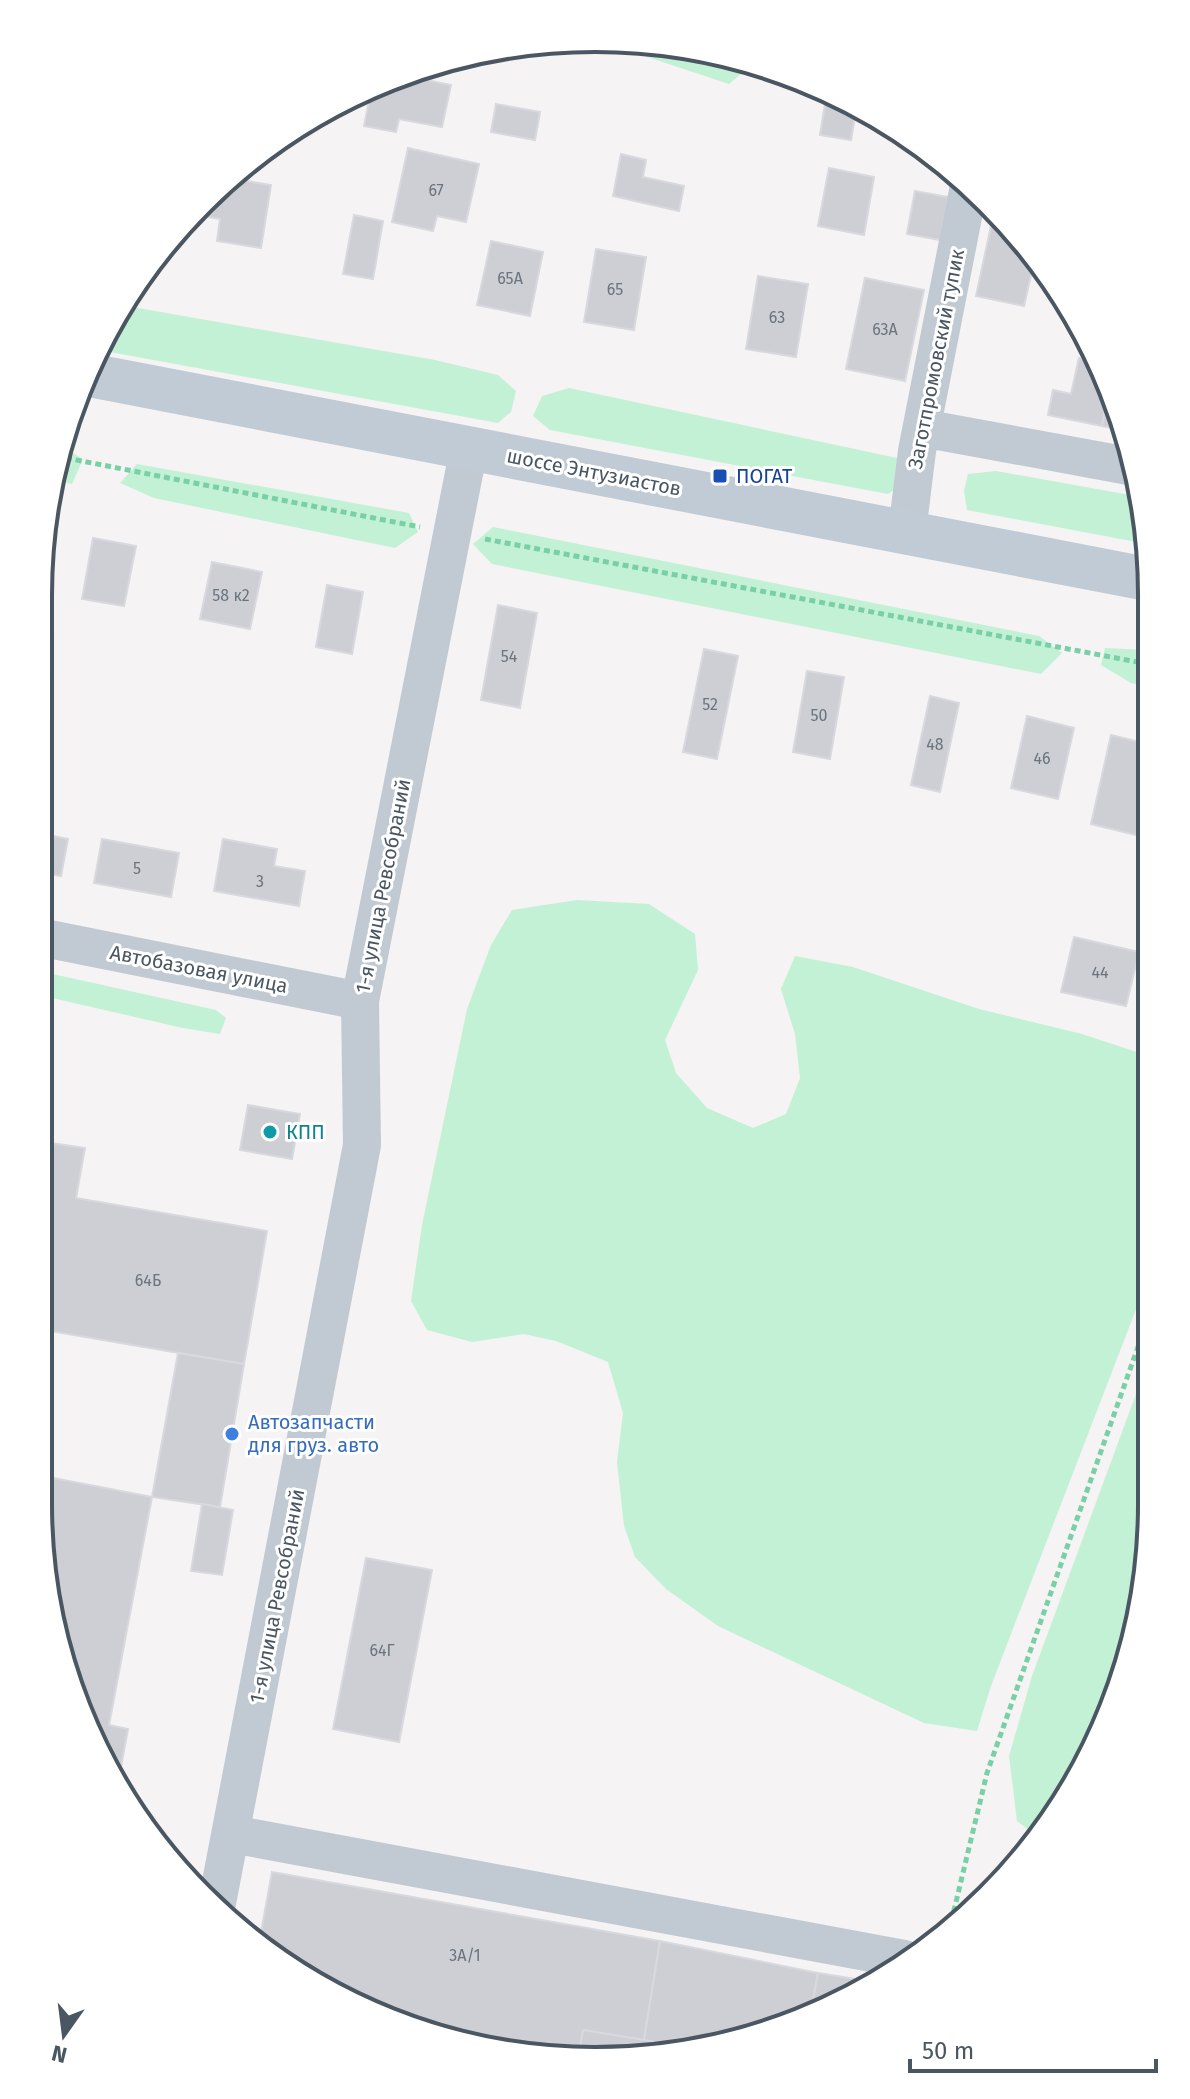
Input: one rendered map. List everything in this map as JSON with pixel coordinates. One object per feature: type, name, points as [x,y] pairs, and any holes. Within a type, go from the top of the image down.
[{"type":"main road","name":"шоссе Энтузиастов","points":[[98,377],[1138,577]]},
{"type":"street","name":"Заготпромовский тупик","points":[[907,532],[922,428],[966,199]]},
{"type":"street","points":[[922,428],[1122,465]]},
{"type":"street","name":"1-я улица Ревсобраний","points":[[219,1895],[362,1145],[360,1001],[469,448]]},
{"type":"street","name":"Автобазовая улица","points":[[52,940],[360,1001]]},
{"type":"street","points":[[232,1834],[894,1957]]},
{"type":"path","points":[[70,459],[1138,662]]},
{"type":"path","points":[[954,1911],[987,1773],[1138,1347]]},
{"type":"green space","points":[[638,54],[701,62],[742,73],[729,84]]},
{"type":"green space","points":[[135,307],[435,360],[498,375],[516,391],[511,412],[498,423],[110,352]]},
{"type":"green space","points":[[569,388],[897,458],[902,484],[888,494],[550,430],[533,416],[542,396]]},
{"type":"green space","points":[[72,452],[83,459],[72,484],[64,482]]},
{"type":"green space","points":[[137,464],[409,513],[418,532],[395,548],[154,498],[120,483]]},
{"type":"green space","points":[[996,471],[1129,495],[1135,542],[967,510],[964,491],[968,474]]},
{"type":"green space","points":[[493,527],[1039,636],[1062,653],[1041,674],[492,564],[473,544]]},
{"type":"green space","points":[[1105,648],[1138,650],[1138,684],[1131,683],[1101,665]]},
{"type":"green space","points":[[577,900],[649,904],[695,934],[698,970],[665,1040],[676,1073],[707,1108],[753,1128],[786,1114],[800,1078],[795,1034],[781,989],[795,956],[853,967],[979,1009],[1082,1034],[1138,1052],[1138,1304],[991,1686],[977,1731],[924,1723],[718,1626],[666,1589],[635,1557],[624,1526],[617,1462],[623,1413],[608,1362],[556,1341],[524,1334],[472,1342],[427,1330],[411,1301],[422,1225],[467,1009],[491,945],[512,910]]},
{"type":"green space","points":[[52,974],[216,1010],[226,1018],[220,1034],[52,998]]},
{"type":"green space","points":[[1138,1389],[1137,1540],[1128,1610],[1097,1712],[1065,1776],[1029,1830],[1017,1821],[1009,1756],[1032,1676]]},
{"type":"building","points":[[425,80],[451,85],[442,127],[399,119],[396,132],[364,126],[369,101]]},
{"type":"building","points":[[825,103],[855,119],[851,140],[820,135]]},
{"type":"building","points":[[496,104],[540,112],[535,140],[491,132]]},
{"type":"building","points":[[408,148],[479,164],[466,222],[437,216],[433,231],[392,222]]},
{"type":"building","points":[[621,154],[646,160],[643,177],[684,186],[679,211],[613,196]]},
{"type":"building","points":[[829,168],[874,177],[864,235],[818,226]]},
{"type":"building","points":[[245,181],[271,185],[261,248],[217,241],[220,219],[208,217]]},
{"type":"building","points":[[915,191],[948,197],[940,240],[907,234]]},
{"type":"building","points":[[354,215],[383,221],[373,279],[343,274]]},
{"type":"building","points":[[993,227],[1032,272],[1024,306],[976,296]]},
{"type":"building","points":[[491,241],[543,252],[530,316],[477,305]]},
{"type":"building","points":[[596,249],[646,257],[634,330],[584,322]]},
{"type":"building","points":[[758,276],[808,284],[796,357],[746,349]]},
{"type":"building","points":[[865,278],[924,290],[905,381],[846,369]]},
{"type":"building","points":[[1079,358],[1084,359],[1105,409],[1102,426],[1048,415],[1053,390],[1071,394]]},
{"type":"building","points":[[1105,409],[1111,428],[1102,426]]},
{"type":"building","points":[[93,538],[136,546],[124,606],[82,599]]},
{"type":"building","points":[[212,562],[262,572],[250,629],[200,619]]},
{"type":"building","points":[[327,585],[363,592],[352,654],[316,647]]},
{"type":"building","points":[[498,605],[537,613],[520,708],[481,700]]},
{"type":"building","points":[[704,649],[738,656],[717,759],[683,752]]},
{"type":"building","points":[[807,671],[844,677],[830,759],[793,752]]},
{"type":"building","points":[[930,696],[959,703],[940,792],[911,785]]},
{"type":"building","points":[[1027,716],[1074,728],[1058,799],[1011,788]]},
{"type":"building","points":[[1111,735],[1138,742],[1138,836],[1091,824]]},
{"type":"building","points":[[52,836],[68,839],[61,876],[52,874]]},
{"type":"building","points":[[102,839],[179,853],[171,897],[94,883]]},
{"type":"building","points":[[223,839],[277,849],[274,866],[305,871],[299,906],[214,891]]},
{"type":"building","points":[[1074,937],[1138,952],[1126,1006],[1061,992]]},
{"type":"building","name":"КПП","points":[[248,1105],[300,1114],[292,1159],[240,1150]]},
{"type":"building","points":[[52,1143],[85,1148],[76,1198],[267,1231],[244,1364],[52,1331]]},
{"type":"building","points":[[178,1353],[244,1364],[220,1507],[152,1497]]},
{"type":"building","points":[[52,1478],[152,1497],[109,1725],[128,1729],[121,1768],[93,1712],[62,1610],[53,1540]]},
{"type":"building","points":[[202,1504],[233,1510],[222,1575],[191,1571]]},
{"type":"building","points":[[366,1558],[432,1570],[399,1742],[333,1729]]},
{"type":"building","points":[[272,1872],[660,1941],[644,2040],[583,2030],[580,2047],[489,2037],[420,2018],[387,2006],[323,1974],[261,1932]]},
{"type":"building","points":[[660,1941],[818,1973],[813,2001],[803,2006],[701,2037],[658,2043],[644,2040]]},
{"type":"building","points":[[818,1973],[857,1979],[835,1991],[813,2001]]},
{"type":"building","points":[[583,2030],[658,2043],[631,2046],[580,2047]]},
{"type":"place","name":"ПОГАТ","points":[[720,476]]},
{"type":"place","name":"КПП","points":[[270,1132]]},
{"type":"place","name":"Автозапчасти для груз. авто","points":[[232,1434]]}]
